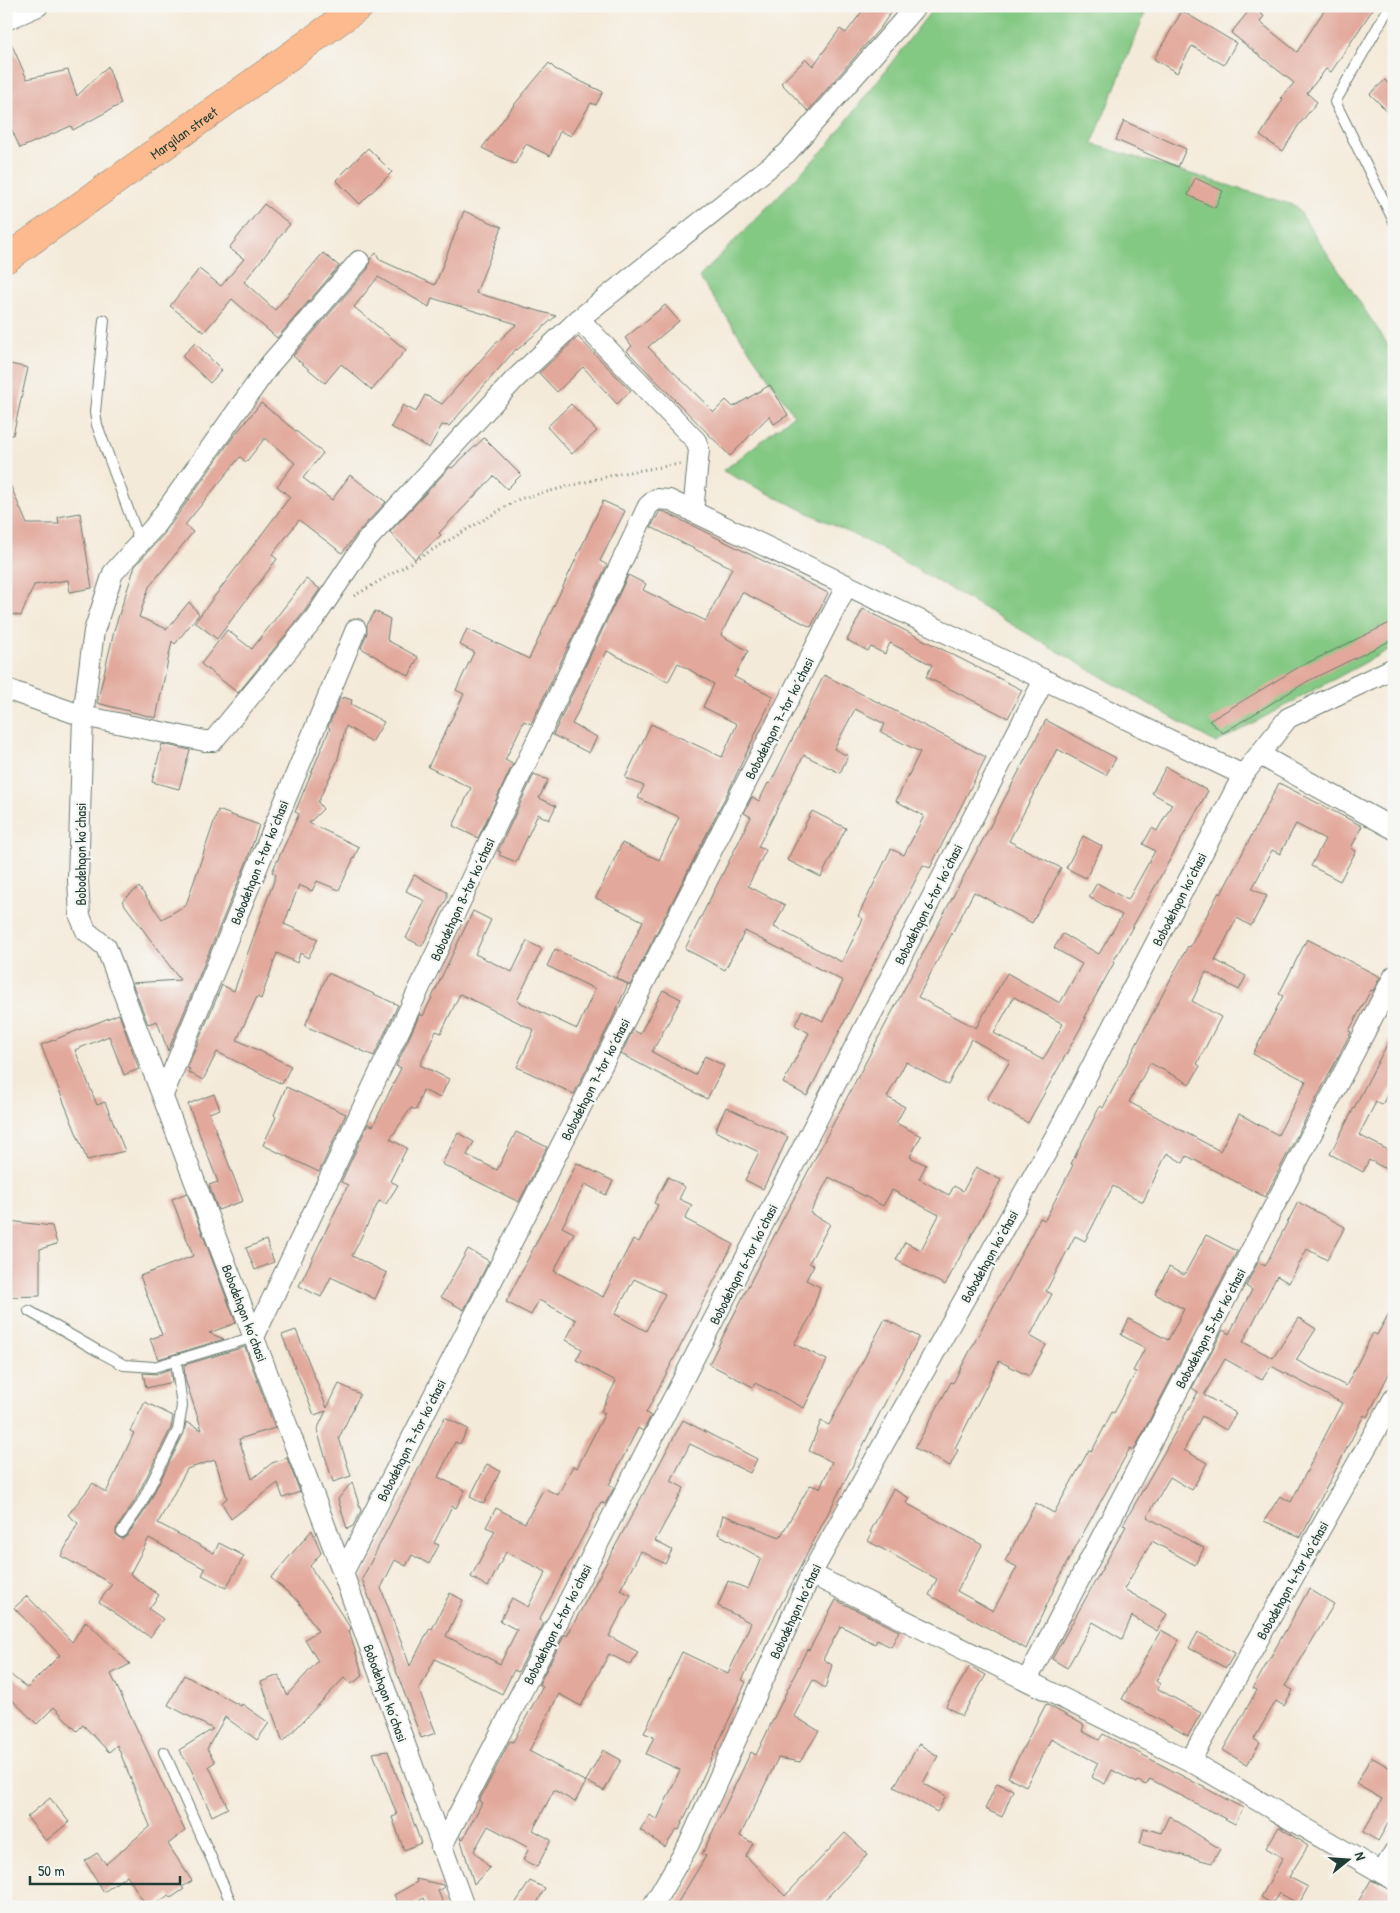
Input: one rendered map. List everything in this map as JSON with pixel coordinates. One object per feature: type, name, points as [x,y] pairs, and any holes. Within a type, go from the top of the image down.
[{"type":"main road","name":"Margilan street","points":[[6,259],[360,6]]},
{"type":"street","points":[[6,20],[38,6]]},
{"type":"street","points":[[6,689],[83,716],[205,741],[213,741],[314,619],[368,540],[514,380],[579,319],[786,154],[916,6]]},
{"type":"street","name":"Bobodehqon koʼchasi","points":[[359,261],[271,363],[154,527],[114,573],[94,631],[83,716],[78,880],[80,916],[86,931],[106,947],[163,1094],[343,1573],[441,1848],[464,1907]]},
{"type":"street","points":[[579,319],[696,441],[698,461],[693,512]]},
{"type":"street","name":"Bobodehqon 8-tor koʼchasi","points":[[254,1336],[648,506],[656,499],[669,500],[1243,775]]},
{"type":"street","name":"Bobodehqon 7-tor koʼchasi","points":[[343,1573],[846,585]]},
{"type":"street","name":"Bobodehqon 9-tor koʼchasi","points":[[163,1094],[356,628]]},
{"type":"street","name":"Bobodehqon koʼchasi","points":[[652,1907],[689,1844],[811,1574],[1056,1135],[1243,775],[1288,718],[1394,668]]},
{"type":"street","name":"Bobodehqon 6-tor koʼchasi","points":[[441,1848],[1044,680]]},
{"type":"street","points":[[1260,755],[1394,829]]},
{"type":"street","name":"Bobodehqon 5-tor koʼchasi","points":[[1027,1680],[1394,976]]},
{"type":"street","name":"Bobodehqon 4-tor koʼchasi","points":[[1190,1761],[1394,1398]]},
{"type":"street","points":[[811,1574],[1190,1761],[1388,1876],[1394,1852]]},
{"type":"lane","points":[[1390,6],[1335,102],[1394,221]]},
{"type":"lane","points":[[104,320],[95,412],[96,425],[140,542]]},
{"type":"lane","points":[[30,1311],[98,1352],[124,1365],[154,1367],[254,1336]]},
{"type":"lane","points":[[122,1532],[140,1506],[178,1430],[182,1406],[176,1360]]},
{"type":"lane","points":[[164,1752],[233,1907]]},
{"type":"path","points":[[348,600],[519,499],[617,474],[698,461]]},
{"type":"green space","points":[[935,6],[1148,6],[1092,144],[1296,206],[1390,348],[1394,347],[1394,647],[1216,743],[880,548],[723,471],[794,415],[699,277],[828,145]]},
{"type":"building","points":[[866,6],[895,6],[881,27],[808,111],[781,83],[806,59],[813,66],[840,29],[846,33]]},
{"type":"building","points":[[1327,6],[1375,6],[1331,72],[1326,69],[1307,93],[1317,102],[1298,126],[1283,151],[1260,136],[1283,99],[1281,98],[1294,83],[1231,33],[1252,7],[1264,16],[1260,22],[1297,52]]},
{"type":"building","points":[[1182,11],[1236,43],[1224,65],[1192,46],[1177,73],[1154,59]]},
{"type":"building","points":[[6,32],[27,79],[68,70],[77,96],[108,66],[121,104],[73,130],[71,126],[20,148],[6,117]]},
{"type":"building","points":[[549,63],[555,69],[603,92],[596,105],[591,103],[571,136],[560,131],[550,156],[526,144],[515,164],[482,148],[514,105]]},
{"type":"building","points":[[1385,80],[1394,90],[1394,118],[1370,94]]},
{"type":"building","points":[[1124,121],[1186,149],[1178,167],[1116,140]]},
{"type":"building","points":[[368,148],[392,172],[360,204],[336,180]]},
{"type":"building","points":[[1195,178],[1223,191],[1215,208],[1188,195]]},
{"type":"building","points":[[264,204],[290,224],[244,282],[275,310],[323,253],[339,266],[277,338],[232,299],[204,332],[170,306],[199,269],[221,286],[244,259],[229,248]]},
{"type":"building","points":[[464,211],[502,227],[476,293],[556,316],[516,349],[449,426],[442,425],[429,448],[391,427],[403,405],[416,412],[425,395],[442,404],[494,345],[517,324],[432,298],[429,307],[378,277],[354,307],[406,350],[372,390],[341,364],[325,383],[293,356],[368,269],[370,259],[376,253],[380,260],[435,285]]},
{"type":"building","points":[[665,305],[679,321],[648,347],[714,412],[726,400],[733,407],[770,385],[788,415],[774,424],[769,416],[730,456],[627,351],[632,346],[625,338]]},
{"type":"building","points":[[578,337],[631,391],[617,404],[583,367],[557,392],[539,373]]},
{"type":"building","points":[[195,343],[222,370],[210,383],[182,356]]},
{"type":"building","points":[[6,363],[28,368],[13,435],[6,434]]},
{"type":"building","points":[[261,403],[323,453],[303,478],[332,500],[350,475],[386,502],[358,532],[342,553],[299,520],[272,555],[277,559],[217,639],[195,622],[290,497],[277,486],[295,463],[265,438],[246,462],[240,457],[185,525],[193,532],[149,587],[139,617],[167,629],[189,602],[199,614],[175,644],[172,641],[156,718],[97,703],[115,627],[135,566],[164,534],[233,437]]},
{"type":"building","points":[[571,404],[597,431],[572,454],[547,427]]},
{"type":"building","points":[[484,438],[521,475],[507,489],[494,476],[439,533],[441,535],[415,559],[390,532],[450,467],[452,468]]},
{"type":"building","points":[[6,475],[27,524],[59,524],[58,517],[80,513],[92,588],[70,592],[68,580],[34,585],[21,616],[6,613]]},
{"type":"building","points":[[603,501],[625,511],[600,561],[607,565],[531,724],[524,721],[505,760],[513,764],[478,838],[453,826],[471,788],[428,767],[464,694],[456,690],[474,652],[460,645],[467,629],[529,659]]},
{"type":"building","points":[[660,511],[828,593],[811,627],[742,592],[721,635],[748,651],[734,677],[773,696],[731,786],[630,985],[616,978],[643,921],[596,898],[622,843],[659,860],[679,817],[638,798],[644,786],[625,778],[651,724],[722,757],[737,724],[703,707],[714,684],[678,663],[668,682],[607,651],[572,724],[597,737],[589,753],[553,735],[628,575],[646,584],[643,590],[706,621],[732,568],[651,527]]},
{"type":"building","points":[[306,579],[320,589],[304,612],[238,693],[201,664],[227,630],[252,649]]},
{"type":"building","points":[[863,609],[1022,690],[1008,718],[926,677],[932,665],[890,643],[885,654],[871,647],[868,651],[847,640]]},
{"type":"building","points":[[375,611],[390,619],[387,640],[418,657],[409,676],[361,648],[367,633],[367,625]]},
{"type":"building","points":[[1394,621],[1394,639],[1308,681],[1223,733],[1209,721],[1299,667]]},
{"type":"building","points":[[824,675],[986,757],[930,868],[923,865],[807,1096],[783,1083],[809,1033],[795,1025],[802,1010],[823,1021],[843,981],[745,931],[725,970],[685,949],[751,817],[744,813],[752,797],[759,801],[768,783],[770,784]],"holes":[[[855,709],[885,724],[881,732],[920,752],[896,801],[924,816],[904,855],[891,849],[858,916],[863,919],[842,962],[774,927],[785,905],[748,886],[766,850],[758,847],[804,755],[840,773],[848,756],[834,749]]]},
{"type":"building","points":[[343,697],[352,700],[351,704],[384,722],[372,742],[346,726],[337,762],[318,802],[323,809],[309,823],[359,847],[339,890],[317,881],[312,891],[299,885],[284,924],[318,939],[308,958],[300,953],[297,963],[277,953],[261,999],[257,997],[237,1040],[291,1066],[282,1084],[217,1052],[203,1080],[188,1072],[190,1069],[187,1068],[222,985],[234,991],[276,875],[272,872],[299,814],[295,812],[330,728],[328,727],[340,698],[342,699]]},
{"type":"building","points":[[1046,720],[1116,758],[1106,775],[1057,749],[1009,841],[1061,868],[1032,923],[974,892],[918,997],[976,1028],[1007,973],[1060,1003],[1082,964],[1054,948],[1063,934],[1099,954],[1122,915],[1089,897],[1097,883],[1128,900],[1155,851],[1143,844],[1152,828],[1157,831],[1172,804],[1152,793],[1166,767],[1208,791],[1113,962],[1084,1017],[1086,1018],[1028,1123],[987,1099],[1010,1061],[971,1039],[948,1085],[906,1062],[887,1097],[905,1107],[896,1123],[921,1136],[910,1157],[926,1165],[919,1179],[949,1195],[954,1186],[963,1191],[976,1167],[1001,1180],[945,1285],[896,1260],[905,1242],[921,1250],[939,1215],[892,1190],[883,1206],[829,1177],[810,1213],[830,1224],[809,1263],[814,1265],[806,1280],[820,1287],[811,1316],[794,1344],[827,1360],[804,1408],[755,1383],[753,1387],[709,1364],[763,1257]],"holes":[[[1014,997],[1063,1024],[1043,1060],[994,1033]]]},
{"type":"building","points":[[162,744],[190,750],[179,789],[152,782]]},
{"type":"building","points":[[534,774],[548,780],[539,798],[556,806],[549,820],[538,814],[516,862],[499,855],[501,852],[498,851]]},
{"type":"building","points":[[1279,783],[1362,826],[1351,848],[1356,851],[1340,881],[1311,866],[1325,839],[1296,824],[1280,854],[1272,850],[1252,889],[1267,896],[1251,926],[1237,918],[1215,960],[1246,976],[1239,990],[1206,972],[1192,1001],[1221,1017],[1197,1064],[1200,1066],[1190,1084],[1150,1063],[1129,1102],[1220,1151],[1239,1114],[1278,1135],[1306,1081],[1253,1054],[1283,996],[1279,994],[1307,939],[1380,977],[1349,1031],[1351,1032],[1265,1197],[1187,1156],[1183,1163],[1167,1153],[1143,1202],[1113,1186],[1085,1241],[1075,1236],[1046,1291],[1052,1294],[1030,1336],[1046,1345],[1029,1376],[999,1361],[955,1448],[958,1450],[950,1466],[915,1448],[951,1382],[953,1383],[1040,1218],[1045,1220],[1100,1106],[1103,1108],[1188,946],[1190,947],[1219,892],[1221,894]]},
{"type":"building","points":[[218,810],[259,825],[247,861],[168,1051],[157,1021],[148,1024],[132,983],[180,980],[122,901],[139,887],[162,919],[186,905]]},
{"type":"building","points":[[812,811],[846,828],[821,877],[787,860]]},
{"type":"building","points":[[1083,836],[1102,846],[1086,878],[1066,868]]},
{"type":"building","points":[[414,875],[447,892],[447,898],[422,946],[406,938],[425,901],[406,891]]},
{"type":"building","points":[[473,911],[491,920],[475,954],[512,972],[527,941],[542,949],[517,1001],[577,1029],[595,989],[547,966],[555,949],[628,984],[574,1094],[517,1067],[534,1030],[460,994],[441,1033],[436,1031],[420,1065],[449,1079],[440,1098],[423,1090],[416,1110],[411,1108],[390,1139],[407,1148],[390,1181],[398,1185],[386,1204],[379,1201],[352,1256],[387,1273],[375,1299],[331,1277],[321,1297],[299,1286],[348,1185],[341,1182],[368,1124],[373,1126],[401,1068],[396,1066],[420,1014],[423,1016]]},
{"type":"building","points":[[328,973],[398,1005],[374,1056],[305,1026]]},
{"type":"building","points":[[663,990],[681,999],[652,1052],[695,1075],[705,1056],[724,1066],[707,1099],[621,1054],[633,1030],[640,1034]]},
{"type":"building","points":[[119,1014],[139,1069],[124,1075],[109,1036],[75,1050],[97,1105],[105,1102],[125,1151],[87,1160],[41,1045]]},
{"type":"building","points":[[1394,1031],[1394,1081],[1382,1105],[1376,1102],[1359,1135],[1394,1153],[1394,1173],[1369,1160],[1363,1172],[1330,1154]]},
{"type":"building","points":[[286,1087],[346,1114],[319,1172],[263,1145],[276,1117],[274,1115]]},
{"type":"building","points":[[214,1094],[220,1109],[209,1113],[243,1201],[218,1210],[209,1185],[218,1182],[188,1104]]},
{"type":"building","points":[[726,1107],[788,1137],[763,1189],[745,1180],[759,1152],[715,1131]]},
{"type":"building","points":[[516,1132],[547,1147],[519,1202],[442,1164],[458,1133],[474,1142],[467,1155],[497,1170]]},
{"type":"building","points":[[577,1163],[613,1181],[606,1195],[585,1184],[562,1227],[574,1233],[554,1271],[603,1297],[633,1239],[639,1242],[658,1205],[654,1203],[668,1177],[685,1187],[679,1199],[692,1205],[685,1219],[733,1244],[646,1413],[651,1416],[643,1431],[638,1428],[609,1485],[614,1488],[605,1504],[601,1502],[539,1620],[544,1623],[518,1672],[514,1670],[502,1694],[435,1659],[419,1690],[436,1733],[421,1738],[362,1579],[445,1417],[468,1429],[460,1444],[455,1442],[438,1477],[465,1490],[456,1508],[452,1506],[434,1543],[439,1545],[429,1564],[412,1555],[406,1566],[395,1560],[381,1588],[410,1666],[430,1628],[432,1629],[450,1593],[463,1600],[446,1636],[500,1664],[517,1630],[500,1621],[512,1598],[528,1607],[546,1572],[506,1552],[488,1587],[471,1577],[495,1531],[486,1527],[496,1508],[525,1523],[544,1488],[558,1495],[573,1466],[577,1468],[605,1413],[601,1411],[616,1381],[576,1360],[582,1349],[566,1340],[576,1320],[539,1300],[531,1315],[506,1302]],"holes":[[[634,1279],[665,1294],[646,1331],[615,1314]]]},
{"type":"building","points":[[187,1193],[236,1323],[209,1333],[224,1339],[158,1359],[150,1339],[162,1335],[140,1276],[193,1256],[172,1199]]},
{"type":"building","points":[[1298,1202],[1345,1227],[1327,1260],[1307,1249],[1289,1283],[1277,1276],[1243,1342],[1273,1358],[1299,1318],[1316,1329],[1296,1360],[1346,1386],[1373,1333],[1377,1335],[1394,1304],[1394,1364],[1367,1417],[1364,1415],[1301,1537],[1264,1521],[1280,1496],[1291,1502],[1342,1403],[1271,1366],[1262,1380],[1225,1359],[1204,1395],[1236,1413],[1226,1430],[1202,1416],[1184,1450],[1207,1463],[1192,1490],[1170,1477],[1147,1517],[1204,1548],[1195,1565],[1152,1541],[1124,1589],[1167,1614],[1157,1631],[1132,1616],[1122,1639],[1093,1622],[1067,1668],[1052,1659],[1126,1526],[1123,1525],[1198,1392],[1192,1388],[1223,1330],[1229,1334],[1252,1290],[1246,1286],[1258,1262],[1265,1266]]},
{"type":"building","points":[[8,1221],[52,1226],[57,1244],[40,1249],[40,1296],[6,1297]]},
{"type":"building","points":[[1206,1235],[1237,1251],[1134,1450],[1130,1448],[1063,1570],[1026,1649],[929,1595],[937,1579],[868,1541],[872,1533],[870,1532],[893,1489],[909,1498],[906,1503],[982,1545],[957,1591],[993,1611],[1017,1567],[1005,1561],[1036,1503],[1054,1513],[1089,1450],[1092,1451],[1112,1412],[1114,1413],[1136,1372],[1133,1371],[1145,1348],[1121,1335],[1129,1319],[1168,1340],[1184,1309],[1155,1294],[1169,1267],[1184,1275]]},
{"type":"building","points":[[266,1240],[274,1262],[255,1270],[246,1248]]},
{"type":"building","points":[[468,1249],[489,1261],[464,1310],[441,1297]]},
{"type":"building","points":[[885,1319],[919,1337],[742,1680],[746,1682],[679,1830],[677,1829],[665,1847],[640,1830],[650,1815],[657,1820],[680,1770],[646,1754],[654,1737],[644,1733],[682,1652],[728,1674],[751,1623],[718,1606],[728,1581],[748,1589],[761,1558],[718,1534],[723,1515],[780,1537],[810,1485],[820,1488],[832,1462],[809,1451],[821,1421],[829,1425]]},
{"type":"building","points":[[296,1330],[327,1408],[339,1384],[360,1394],[339,1438],[351,1476],[333,1482],[317,1430],[326,1411],[314,1415],[282,1335]]},
{"type":"building","points":[[245,1347],[275,1428],[239,1439],[252,1479],[272,1463],[287,1458],[300,1492],[283,1498],[278,1483],[231,1519],[222,1503],[227,1498],[215,1460],[187,1469],[158,1523],[214,1553],[219,1543],[244,1556],[226,1588],[202,1575],[205,1569],[149,1538],[130,1574],[159,1595],[149,1609],[163,1619],[150,1637],[99,1602],[112,1584],[61,1556],[78,1523],[68,1515],[93,1483],[106,1493],[134,1433],[130,1431],[145,1402],[173,1416],[171,1428],[134,1502],[116,1529],[118,1537],[122,1539],[127,1536],[146,1509],[184,1433],[186,1422],[202,1430],[185,1379],[184,1365]]},
{"type":"building","points":[[170,1369],[172,1382],[146,1388],[143,1373],[156,1374]]},
{"type":"building","points":[[683,1420],[757,1459],[750,1473],[690,1444],[671,1481],[684,1488],[655,1541],[672,1550],[665,1564],[641,1551],[620,1590],[631,1595],[609,1636],[638,1652],[631,1665],[609,1654],[581,1706],[559,1694],[529,1751],[586,1782],[575,1802],[554,1790],[533,1830],[551,1840],[537,1867],[523,1860],[529,1848],[488,1826],[474,1851],[490,1868],[474,1884],[460,1837],[463,1839],[482,1803],[479,1801],[510,1741],[513,1742],[543,1686],[539,1684],[565,1634],[567,1636]]},
{"type":"building","points":[[487,1464],[500,1471],[484,1504],[470,1497]]},
{"type":"building","points":[[352,1482],[361,1511],[353,1526],[347,1529],[338,1499]]},
{"type":"building","points":[[312,1530],[321,1553],[310,1566],[351,1629],[349,1631],[363,1676],[351,1684],[344,1678],[283,1742],[261,1682],[279,1675],[287,1695],[318,1661],[305,1639],[318,1631],[298,1601],[271,1578]]},
{"type":"building","points":[[1309,1589],[1334,1604],[1285,1686],[1293,1690],[1284,1706],[1276,1701],[1254,1739],[1260,1743],[1247,1765],[1223,1750],[1257,1690],[1253,1688]]},
{"type":"building","points":[[27,1596],[72,1642],[86,1621],[130,1664],[111,1674],[185,1831],[168,1844],[192,1881],[182,1887],[184,1889],[171,1898],[169,1895],[151,1907],[147,1907],[127,1875],[104,1892],[85,1861],[97,1853],[106,1864],[150,1826],[117,1745],[109,1752],[83,1725],[77,1731],[54,1707],[37,1724],[6,1694],[6,1671],[27,1688],[60,1655],[14,1608]]},
{"type":"building","points":[[836,1600],[899,1631],[891,1647],[877,1640],[875,1644],[841,1626],[823,1659],[832,1665],[825,1688],[813,1680],[794,1716],[819,1731],[800,1762],[778,1758],[740,1836],[753,1843],[746,1856],[785,1896],[845,1833],[868,1854],[818,1907],[675,1907],[706,1856],[702,1854],[751,1752],[756,1755],[807,1649],[809,1650]]},
{"type":"building","points":[[1161,1630],[1179,1640],[1156,1681],[1160,1684],[1158,1689],[1201,1713],[1188,1736],[1122,1699]]},
{"type":"building","points":[[1198,1632],[1235,1653],[1226,1668],[1189,1648]]},
{"type":"building","points":[[970,1666],[986,1675],[962,1716],[946,1706]]},
{"type":"building","points":[[184,1675],[241,1706],[242,1704],[269,1723],[257,1740],[225,1717],[207,1749],[215,1762],[209,1766],[228,1808],[212,1816],[190,1767],[179,1750],[213,1729],[168,1705]]},
{"type":"building","points":[[1046,1704],[1084,1725],[1082,1731],[1099,1740],[1103,1734],[1243,1808],[1235,1824],[1150,1779],[1146,1785],[1138,1781],[1137,1783],[1112,1770],[1105,1784],[1091,1777],[1098,1763],[1051,1739],[1026,1786],[1008,1777]]},
{"type":"building","points":[[919,1744],[938,1756],[923,1783],[946,1796],[937,1812],[894,1787]]},
{"type":"building","points":[[603,1750],[621,1760],[604,1791],[586,1781]]},
{"type":"building","points":[[388,1751],[421,1843],[404,1850],[392,1817],[397,1815],[373,1753]]},
{"type":"building","points":[[1371,1757],[1394,1770],[1394,1813],[1378,1841],[1363,1832],[1382,1799],[1356,1784]]},
{"type":"building","points":[[997,1783],[1013,1790],[1002,1817],[985,1809]]},
{"type":"building","points":[[50,1798],[69,1822],[46,1841],[27,1817]]},
{"type":"building","points":[[1169,1816],[1220,1849],[1212,1863],[1140,1844],[1144,1828],[1161,1833]]},
{"type":"building","points":[[1279,1827],[1308,1846],[1289,1877],[1308,1887],[1299,1904],[1279,1893],[1272,1904],[1261,1897],[1283,1858],[1266,1848]]},
{"type":"building","points":[[416,1879],[443,1885],[444,1887],[438,1891],[445,1907],[428,1907],[424,1898],[409,1907],[401,1907],[394,1895],[417,1882]]},
{"type":"building","points":[[1371,1880],[1394,1892],[1394,1907],[1355,1907]]},
{"type":"building","points":[[530,1881],[545,1888],[535,1907],[513,1907]]}]
